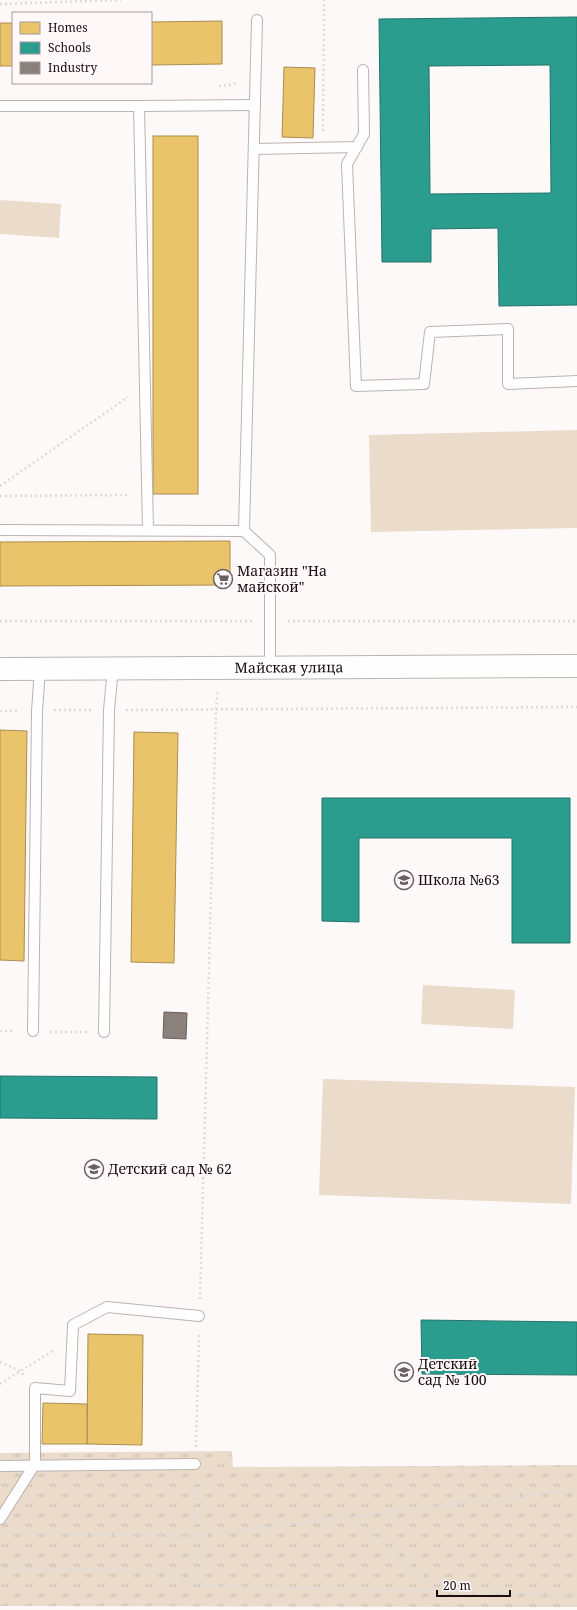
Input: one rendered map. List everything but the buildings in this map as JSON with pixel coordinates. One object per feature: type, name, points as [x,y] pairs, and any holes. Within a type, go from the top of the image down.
[{"type":"street","name":"Майская улица","points":[[0,669],[577,666]]},
{"type":"lane","points":[[244,531],[257,20]]},
{"type":"lane","points":[[363,70],[364,134],[347,164],[356,386],[424,384],[430,332],[508,329],[508,384],[577,381]]},
{"type":"lane","points":[[0,106],[255,105]]},
{"type":"lane","points":[[139,106],[148,530]]},
{"type":"lane","points":[[254,149],[357,147]]},
{"type":"lane","points":[[0,530],[244,531],[270,555],[270,667]]},
{"type":"lane","points":[[104,1032],[109,710],[113,668]]},
{"type":"lane","points":[[33,1031],[37,710],[40,669]]},
{"type":"lane","points":[[0,1519],[35,1464],[35,1388],[70,1391],[73,1325],[107,1307],[200,1316]]},
{"type":"lane","points":[[0,1466],[35,1464],[195,1464]]},
{"type":"path","points":[[0,4],[121,0]]},
{"type":"path","points":[[322,148],[324,0]]},
{"type":"path","points":[[216,86],[230,85],[241,80]]},
{"type":"path","points":[[0,486],[145,386]]},
{"type":"path","points":[[0,496],[147,495]]},
{"type":"path","points":[[192,1585],[216,710],[220,668]]},
{"type":"path","points":[[0,711],[577,707]]},
{"type":"path","points":[[0,1384],[72,1338]]},
{"type":"path","points":[[0,1362],[20,1371],[35,1388]]},
{"type":"path","points":[[8,1533],[193,1536],[577,1489]]},
{"type":"path","points":[[352,1517],[442,1591]]},
{"type":"path","points":[[0,1568],[161,1570],[192,1585],[577,1594]]},
{"type":"green space","points":[[0,200],[61,204],[59,238],[0,234]]},
{"type":"green space","points":[[577,430],[577,528],[371,532],[369,435]]},
{"type":"green space","points":[[423,985],[515,990],[513,1029],[421,1024]]},
{"type":"green space","points":[[323,1079],[575,1087],[571,1204],[319,1195]]},
{"type":"green space","points":[[232,1451],[233,1467],[577,1465],[577,1607],[0,1606],[0,1453]]},
{"type":"place","name":"Магазин \"На майской\"","points":[[223,579]]},
{"type":"place","name":"Школа №63","points":[[404,880]]},
{"type":"place","name":"Детский сад № 62","points":[[94,1169]]},
{"type":"place","name":"Детский сад № 100","points":[[404,1372]]}]
